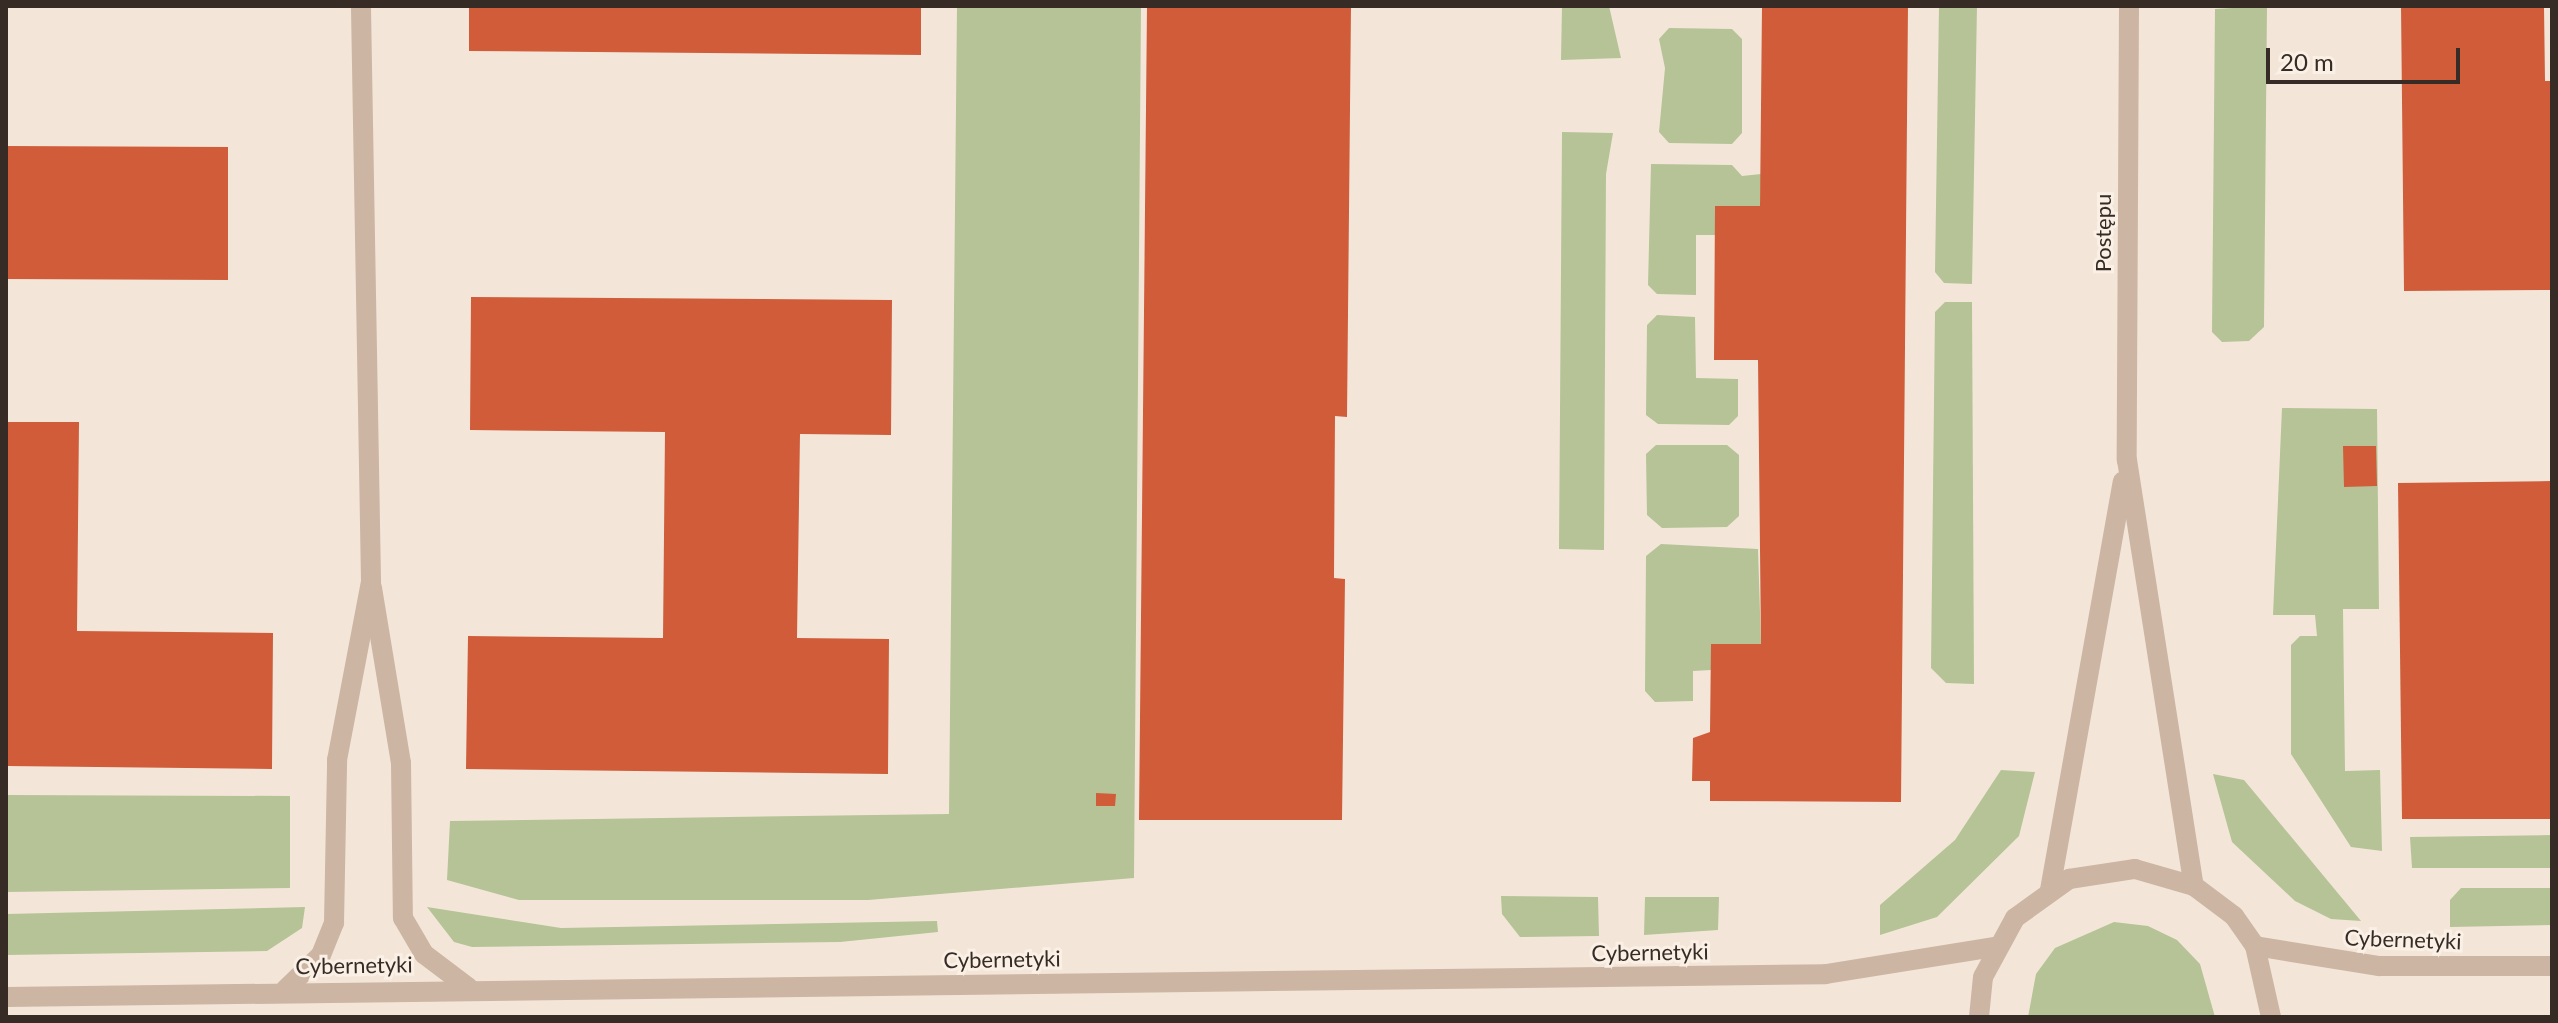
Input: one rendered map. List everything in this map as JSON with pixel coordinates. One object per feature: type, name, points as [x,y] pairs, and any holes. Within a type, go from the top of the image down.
[{"type":"street","points":[[361,6],[371,581],[401,763],[403,918],[424,954],[469,988]]},
{"type":"street","name":"Postępu","points":[[2129,6],[2127,460],[2194,886]]},
{"type":"street","name":"Postępu","points":[[2050,890],[2127,460]]},
{"type":"street","points":[[285,990],[321,955],[334,923],[337,760],[371,581]]},
{"type":"street","points":[[1979,1017],[1995,947],[2015,918],[2050,890],[2079,876],[2135,869],[2194,886],[2234,916],[2255,946],[2271,1017]]},
{"type":"street","name":"Cybernetyki","points":[[2255,946],[2379,966],[2552,966]]},
{"type":"street","name":"Cybernetyki","points":[[6,997],[285,990],[1826,974],[1995,947]]},
{"type":"green space","points":[[957,6],[1141,6],[1134,878],[868,900],[519,900],[447,880],[450,821],[949,814]]},
{"type":"green space","points":[[1562,6],[1609,6],[1621,58],[1561,60]]},
{"type":"green space","points":[[1939,6],[1977,6],[1972,284],[1944,283],[1935,272]]},
{"type":"green space","points":[[2267,6],[2264,327],[2249,341],[2222,342],[2212,332],[2215,9]]},
{"type":"green space","points":[[1669,28],[1732,29],[1742,39],[1742,133],[1732,144],[1669,143],[1659,132],[1665,68],[1659,39]]},
{"type":"green space","points":[[1562,132],[1613,133],[1606,174],[1604,550],[1559,549]]},
{"type":"green space","points":[[1651,164],[1732,165],[1742,176],[1761,174],[1760,206],[1716,206],[1715,235],[1696,235],[1696,295],[1657,294],[1648,285]]},
{"type":"green space","points":[[1945,302],[1972,302],[1974,684],[1946,683],[1931,668],[1935,312]]},
{"type":"green space","points":[[1657,315],[1695,317],[1696,378],[1738,379],[1738,416],[1729,425],[1658,424],[1646,415],[1647,325]]},
{"type":"green space","points":[[2282,408],[2377,409],[2379,609],[2343,609],[2345,771],[2380,770],[2382,851],[2351,847],[2291,754],[2291,645],[2300,636],[2317,636],[2315,615],[2273,615]]},
{"type":"green space","points":[[1656,445],[1727,445],[1739,455],[1739,516],[1727,527],[1662,528],[1647,515],[1646,454]]},
{"type":"green space","points":[[1661,544],[1758,549],[1761,644],[1711,644],[1711,670],[1693,671],[1693,701],[1655,702],[1645,691],[1646,556]]},
{"type":"green space","points":[[2001,770],[2035,772],[2019,836],[1937,917],[1880,935],[1880,905],[1955,840]]},
{"type":"green space","points":[[2213,774],[2244,780],[2361,921],[2331,919],[2295,901],[2232,842]]},
{"type":"green space","points":[[6,795],[290,796],[290,888],[6,892]]},
{"type":"green space","points":[[2552,835],[2552,868],[2412,868],[2410,837]]},
{"type":"green space","points":[[2461,888],[2552,888],[2552,925],[2450,927],[2450,900]]},
{"type":"green space","points":[[1501,896],[1598,897],[1599,936],[1520,937],[1502,914]]},
{"type":"green space","points":[[1645,897],[1719,897],[1718,930],[1644,935]]},
{"type":"green space","points":[[305,907],[302,928],[267,951],[6,955],[6,914]]},
{"type":"green space","points":[[427,907],[561,928],[937,921],[938,932],[840,942],[472,947],[454,942]]},
{"type":"green space","points":[[2114,922],[2148,926],[2177,940],[2200,964],[2215,1017],[2028,1017],[2036,974],[2055,948]]},
{"type":"building","points":[[469,6],[921,6],[921,55],[469,51]]},
{"type":"building","points":[[1147,6],[1351,6],[1347,417],[1335,416],[1334,578],[1345,579],[1342,820],[1139,820]]},
{"type":"building","points":[[1762,6],[1908,6],[1901,802],[1710,801],[1710,781],[1692,781],[1693,738],[1710,732],[1711,644],[1761,644],[1758,360],[1714,360],[1715,206],[1760,206]]},
{"type":"building","points":[[2401,6],[2544,6],[2545,81],[2552,81],[2552,290],[2404,291]]},
{"type":"building","points":[[6,146],[228,147],[228,280],[6,279]]},
{"type":"building","points":[[471,297],[892,300],[891,435],[800,434],[797,638],[889,639],[888,774],[466,769],[468,636],[663,638],[665,432],[470,430]]},
{"type":"building","points":[[6,422],[79,422],[77,631],[273,633],[272,769],[6,766]]},
{"type":"building","points":[[2343,446],[2376,446],[2377,486],[2344,487]]},
{"type":"building","points":[[2552,481],[2552,819],[2402,819],[2398,483]]},
{"type":"building","points":[[1096,793],[1116,794],[1115,806],[1096,806]]}]
